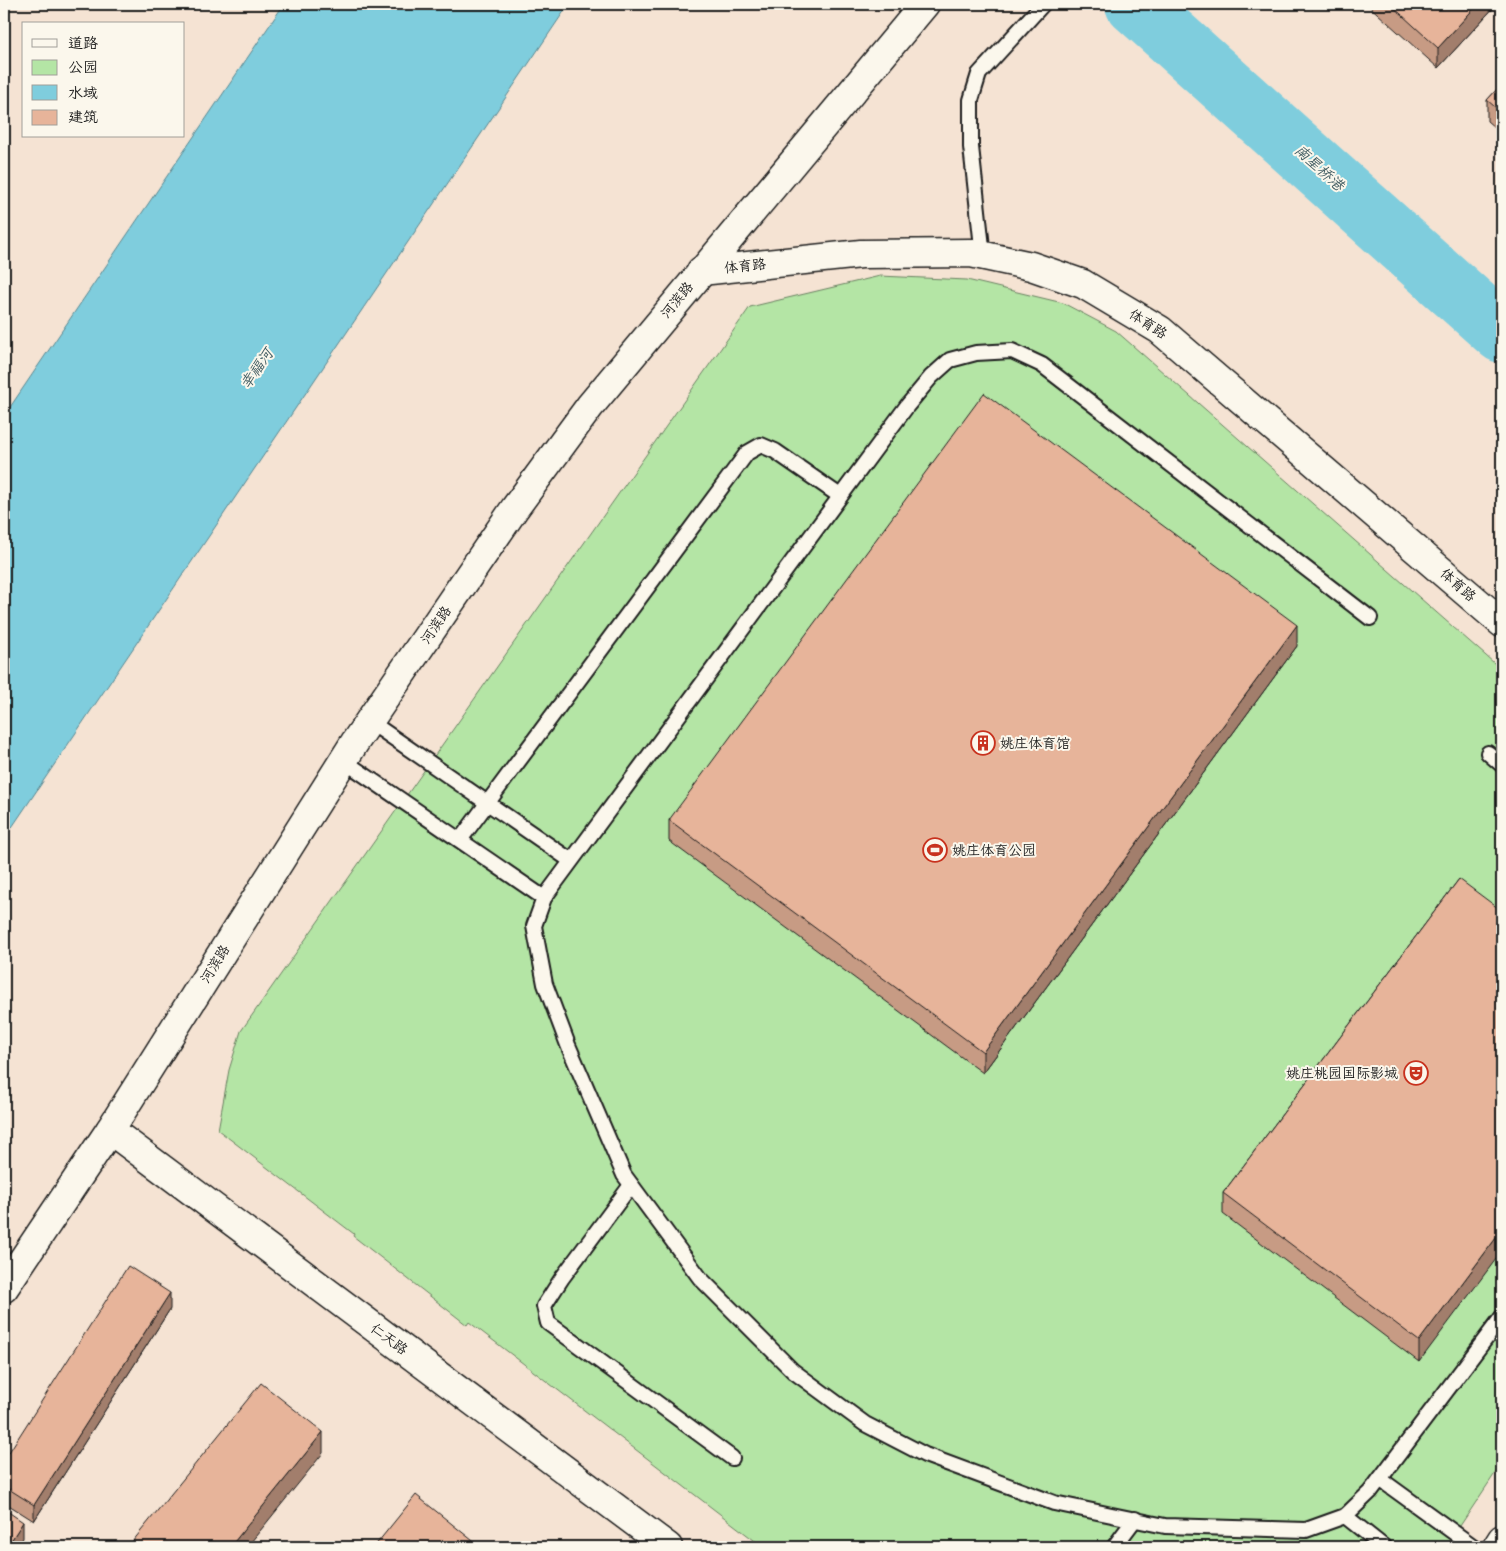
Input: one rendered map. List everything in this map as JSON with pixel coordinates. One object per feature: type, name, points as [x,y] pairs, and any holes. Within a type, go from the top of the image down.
[{"type":"street","name":"河滨路","points":[[4,1288],[110,1130],[369,721],[515,508],[590,406],[701,270],[919,11]]},
{"type":"street","name":"体育路","points":[[701,270],[861,254],[971,253],[1031,266],[1083,284],[1160,330],[1502,623]]},
{"type":"street","name":"仁天路","points":[[110,1130],[668,1547]]},
{"type":"street","points":[[1497,1547],[1502,1539]]},
{"type":"lane","points":[[983,256],[971,148],[971,100],[979,74],[1043,4]]},
{"type":"lane","points":[[1370,618],[1042,365],[1012,351],[976,353],[950,360],[931,377],[907,406],[570,860],[544,898],[534,926],[544,984],[568,1045],[624,1174],[700,1278],[793,1371],[865,1424],[925,1455],[1013,1489],[1054,1503],[1166,1526],[1306,1530],[1345,1516],[1370,1492],[1502,1317]]},
{"type":"lane","points":[[460,840],[747,453],[760,445],[775,451],[840,496]]},
{"type":"lane","points":[[369,721],[570,860]]},
{"type":"lane","points":[[1488,753],[1502,764]]},
{"type":"lane","points":[[344,761],[544,898]]},
{"type":"lane","points":[[631,1185],[562,1278],[544,1306],[548,1322],[732,1458]]},
{"type":"lane","points":[[1380,1479],[1474,1547]]},
{"type":"lane","points":[[1345,1516],[1384,1547]]},
{"type":"lane","points":[[1114,1547],[1135,1520]]},
{"type":"green space","name":"姚庄体育公园","points":[[880,276],[967,280],[1063,303],[1116,331],[1502,670],[1502,1463],[1446,1547],[763,1547],[469,1322],[467,1325],[353,1236],[354,1234],[218,1130],[229,1070],[241,1031],[750,307]]},
{"type":"water","name":"幸福河","points":[[284,4],[569,4],[4,839],[4,416]]},
{"type":"building","points":[[1390,4],[1478,4],[1438,48]]},
{"type":"building","points":[[1502,84],[1502,113],[1487,100]]},
{"type":"building","name":"姚庄体育馆","points":[[984,393],[1297,625],[983,1052],[669,820]]},
{"type":"building","name":"姚庄桃园国际影城","points":[[1459,879],[1502,911],[1502,1230],[1419,1341],[1223,1193]]},
{"type":"building","points":[[128,1266],[170,1293],[34,1505],[4,1486],[4,1460]]},
{"type":"building","points":[[261,1383],[323,1432],[230,1547],[128,1547]]},
{"type":"building","points":[[416,1495],[478,1545],[476,1547],[374,1547]]},
{"type":"building","points":[[4,1509],[23,1522],[7,1547],[4,1547]]},
{"type":"waterway","name":"南星桥港","points":[[1135,4],[1502,333]]},
{"type":"place","name":"姚庄体育馆","points":[[983,743]]},
{"type":"place","name":"姚庄体育公园","points":[[935,850]]},
{"type":"place","name":"姚庄桃园国际影城","points":[[1416,1073]]}]
